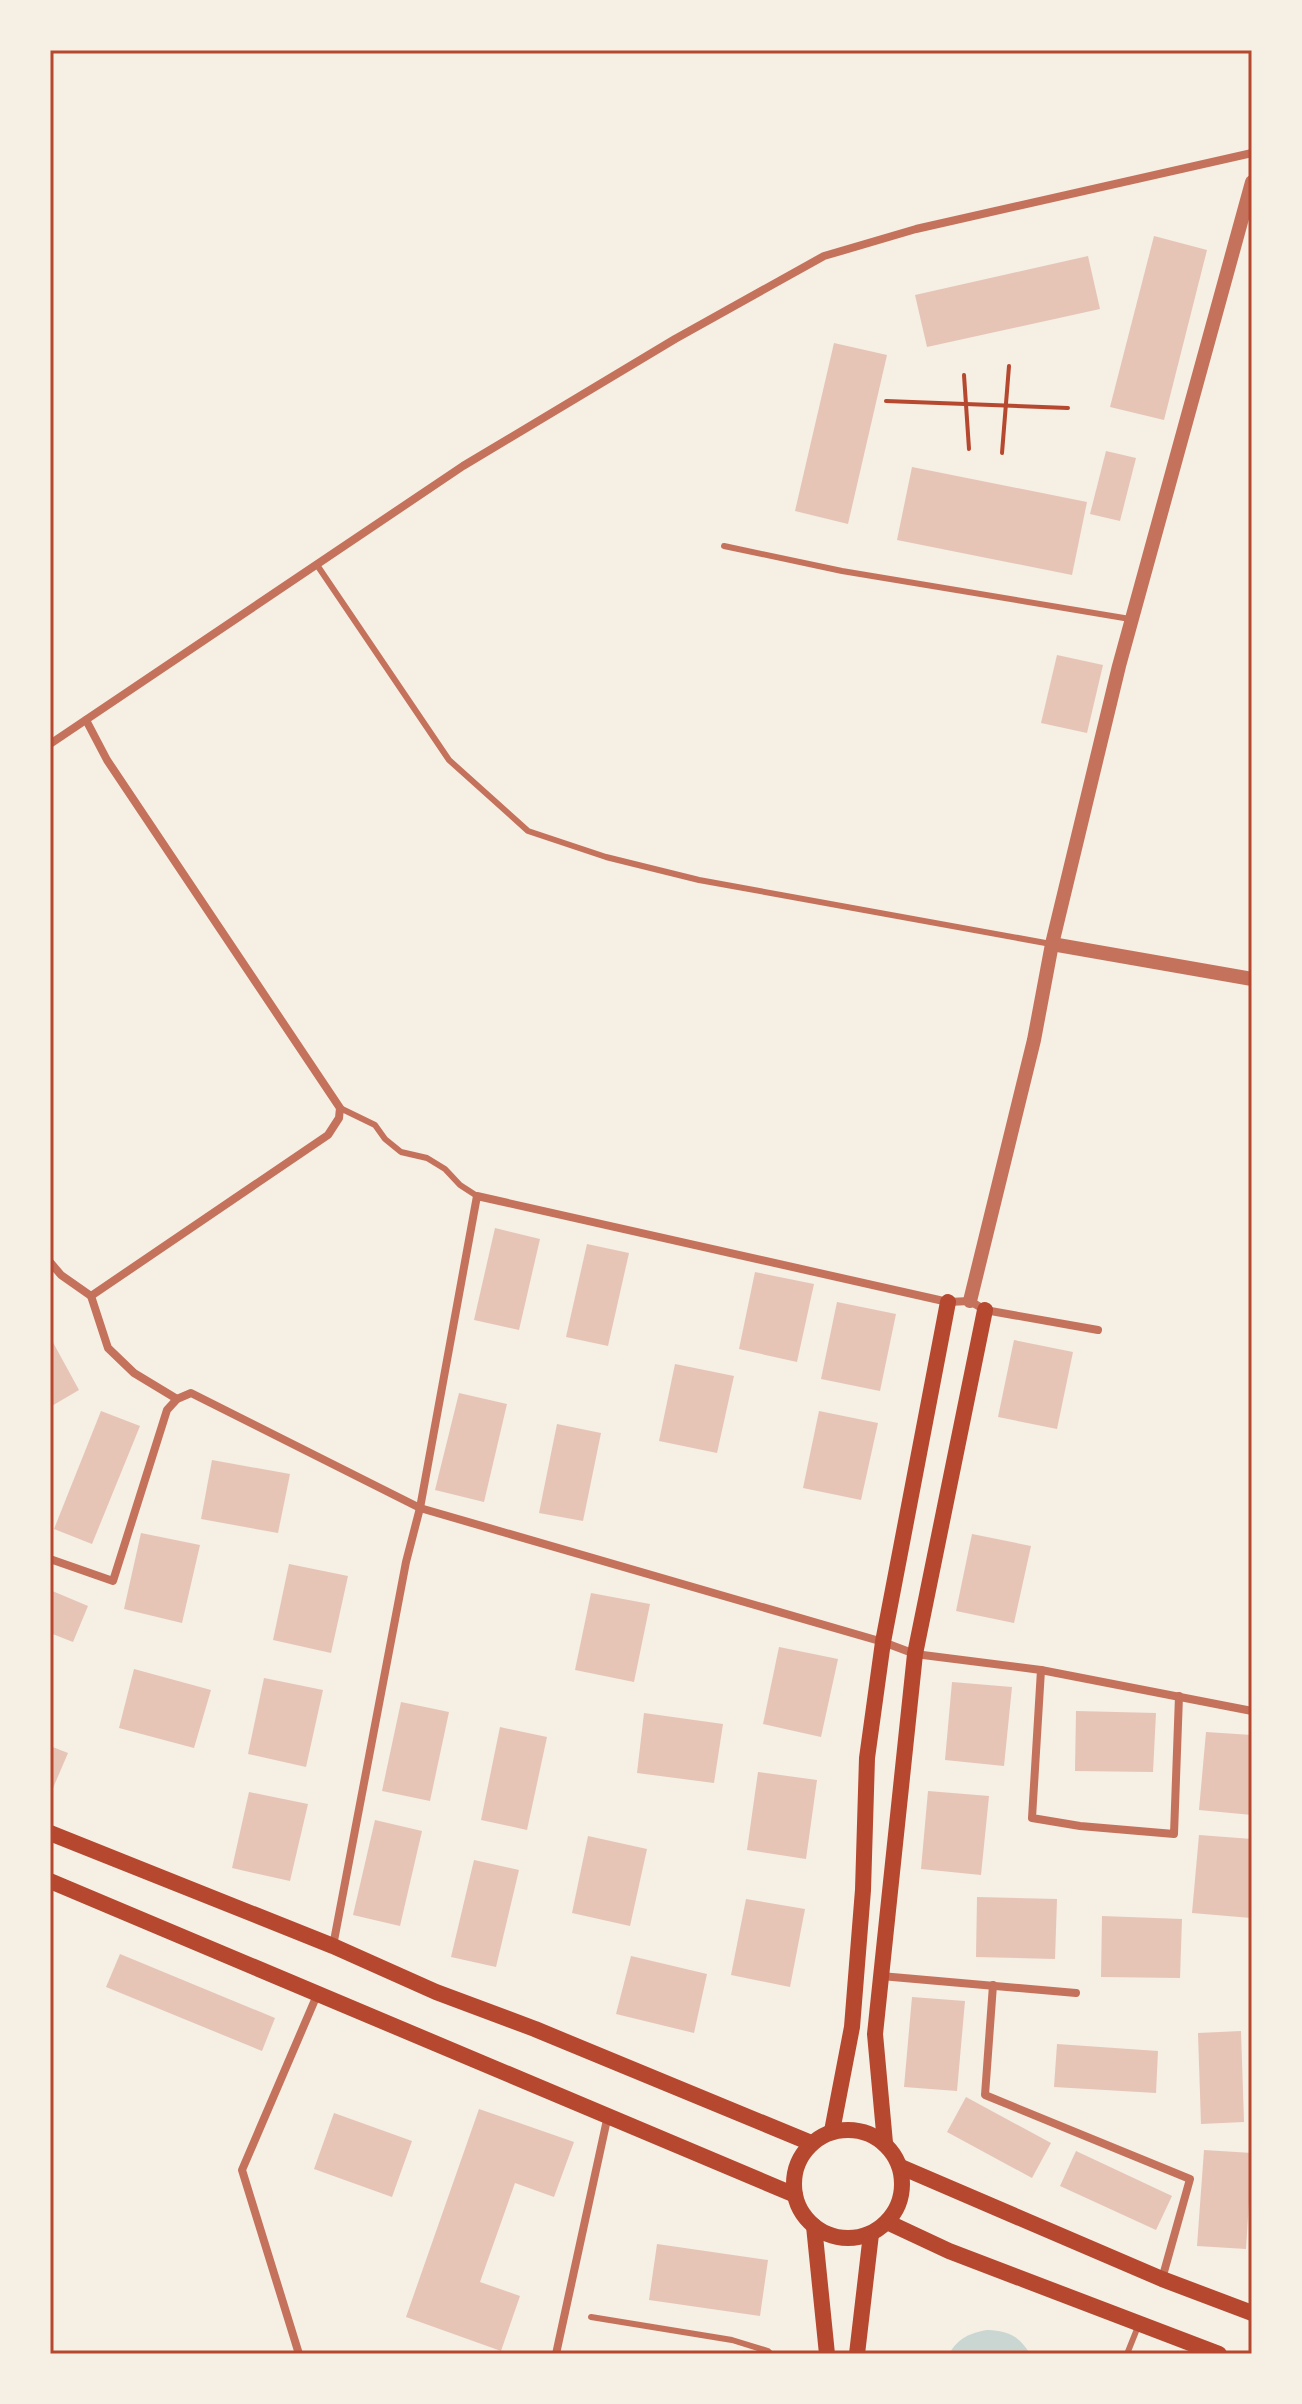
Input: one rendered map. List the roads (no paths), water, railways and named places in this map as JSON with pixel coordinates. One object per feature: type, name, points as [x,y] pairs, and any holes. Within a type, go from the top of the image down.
[{"type":"main road","points":[[832,2131],[852,2027],[863,1890],[867,1758],[883,1642],[948,1302]]},
{"type":"main road","points":[[885,2143],[875,2034],[915,1654],[985,1310]]},
{"type":"main road","points":[[50,1833],[811,2143]]},
{"type":"main road","points":[[50,1881],[795,2195]]},
{"type":"main road","points":[[850,2129],[869,2133],[885,2143],[901,2167],[902,2197],[887,2222],[871,2234],[842,2238],[827,2234],[805,2218],[795,2195],[794,2176],[800,2158],[811,2143],[832,2131],[850,2129]]},
{"type":"main road","points":[[901,2167],[1162,2279],[1252,2313]]},
{"type":"main road","points":[[887,2222],[949,2251],[1219,2354]]},
{"type":"main road","points":[[814,2226],[827,2354]]},
{"type":"main road","points":[[857,2354],[871,2234]]},
{"type":"street","points":[[50,744],[463,466],[675,339],[824,256],[916,229],[1252,153]]},
{"type":"street","points":[[970,1301],[1034,1040],[1052,944],[1132,620],[1252,182]]},
{"type":"street","points":[[86,720],[107,760],[340,1108],[339,1118],[328,1135],[91,1296]]},
{"type":"street","points":[[1052,944],[1252,979]]},
{"type":"street","points":[[333,1946],[406,1562],[420,1508],[477,1196],[948,1302],[970,1301],[985,1310],[1098,1330]]},
{"type":"street","points":[[50,1262],[61,1275],[91,1296],[108,1348],[134,1373],[177,1399]]},
{"type":"street","points":[[50,1559],[113,1581],[167,1410],[177,1399],[191,1393],[420,1508],[883,1642],[915,1654],[1041,1670],[1252,1711]]},
{"type":"street","points":[[1041,1670],[1032,1818],[1080,1826],[1174,1834],[1179,1696]]},
{"type":"street","points":[[881,1976],[1076,1993]]},
{"type":"street","points":[[993,1985],[985,2095],[1190,2179],[1162,2279]]},
{"type":"street","points":[[299,2354],[242,2170],[317,1995]]},
{"type":"street","points":[[556,2354],[608,2114]]},
{"type":"lane","points":[[724,546],[842,571],[1132,620]]},
{"type":"lane","points":[[317,565],[449,760],[528,831],[606,857],[699,880],[1052,944]]},
{"type":"lane","points":[[340,1108],[375,1125],[385,1139],[401,1152],[427,1158],[477,1196]]},
{"type":"lane","points":[[591,2317],[732,2340],[771,2354]]},
{"type":"lane","points":[[1127,2354],[1140,2323]]}]
